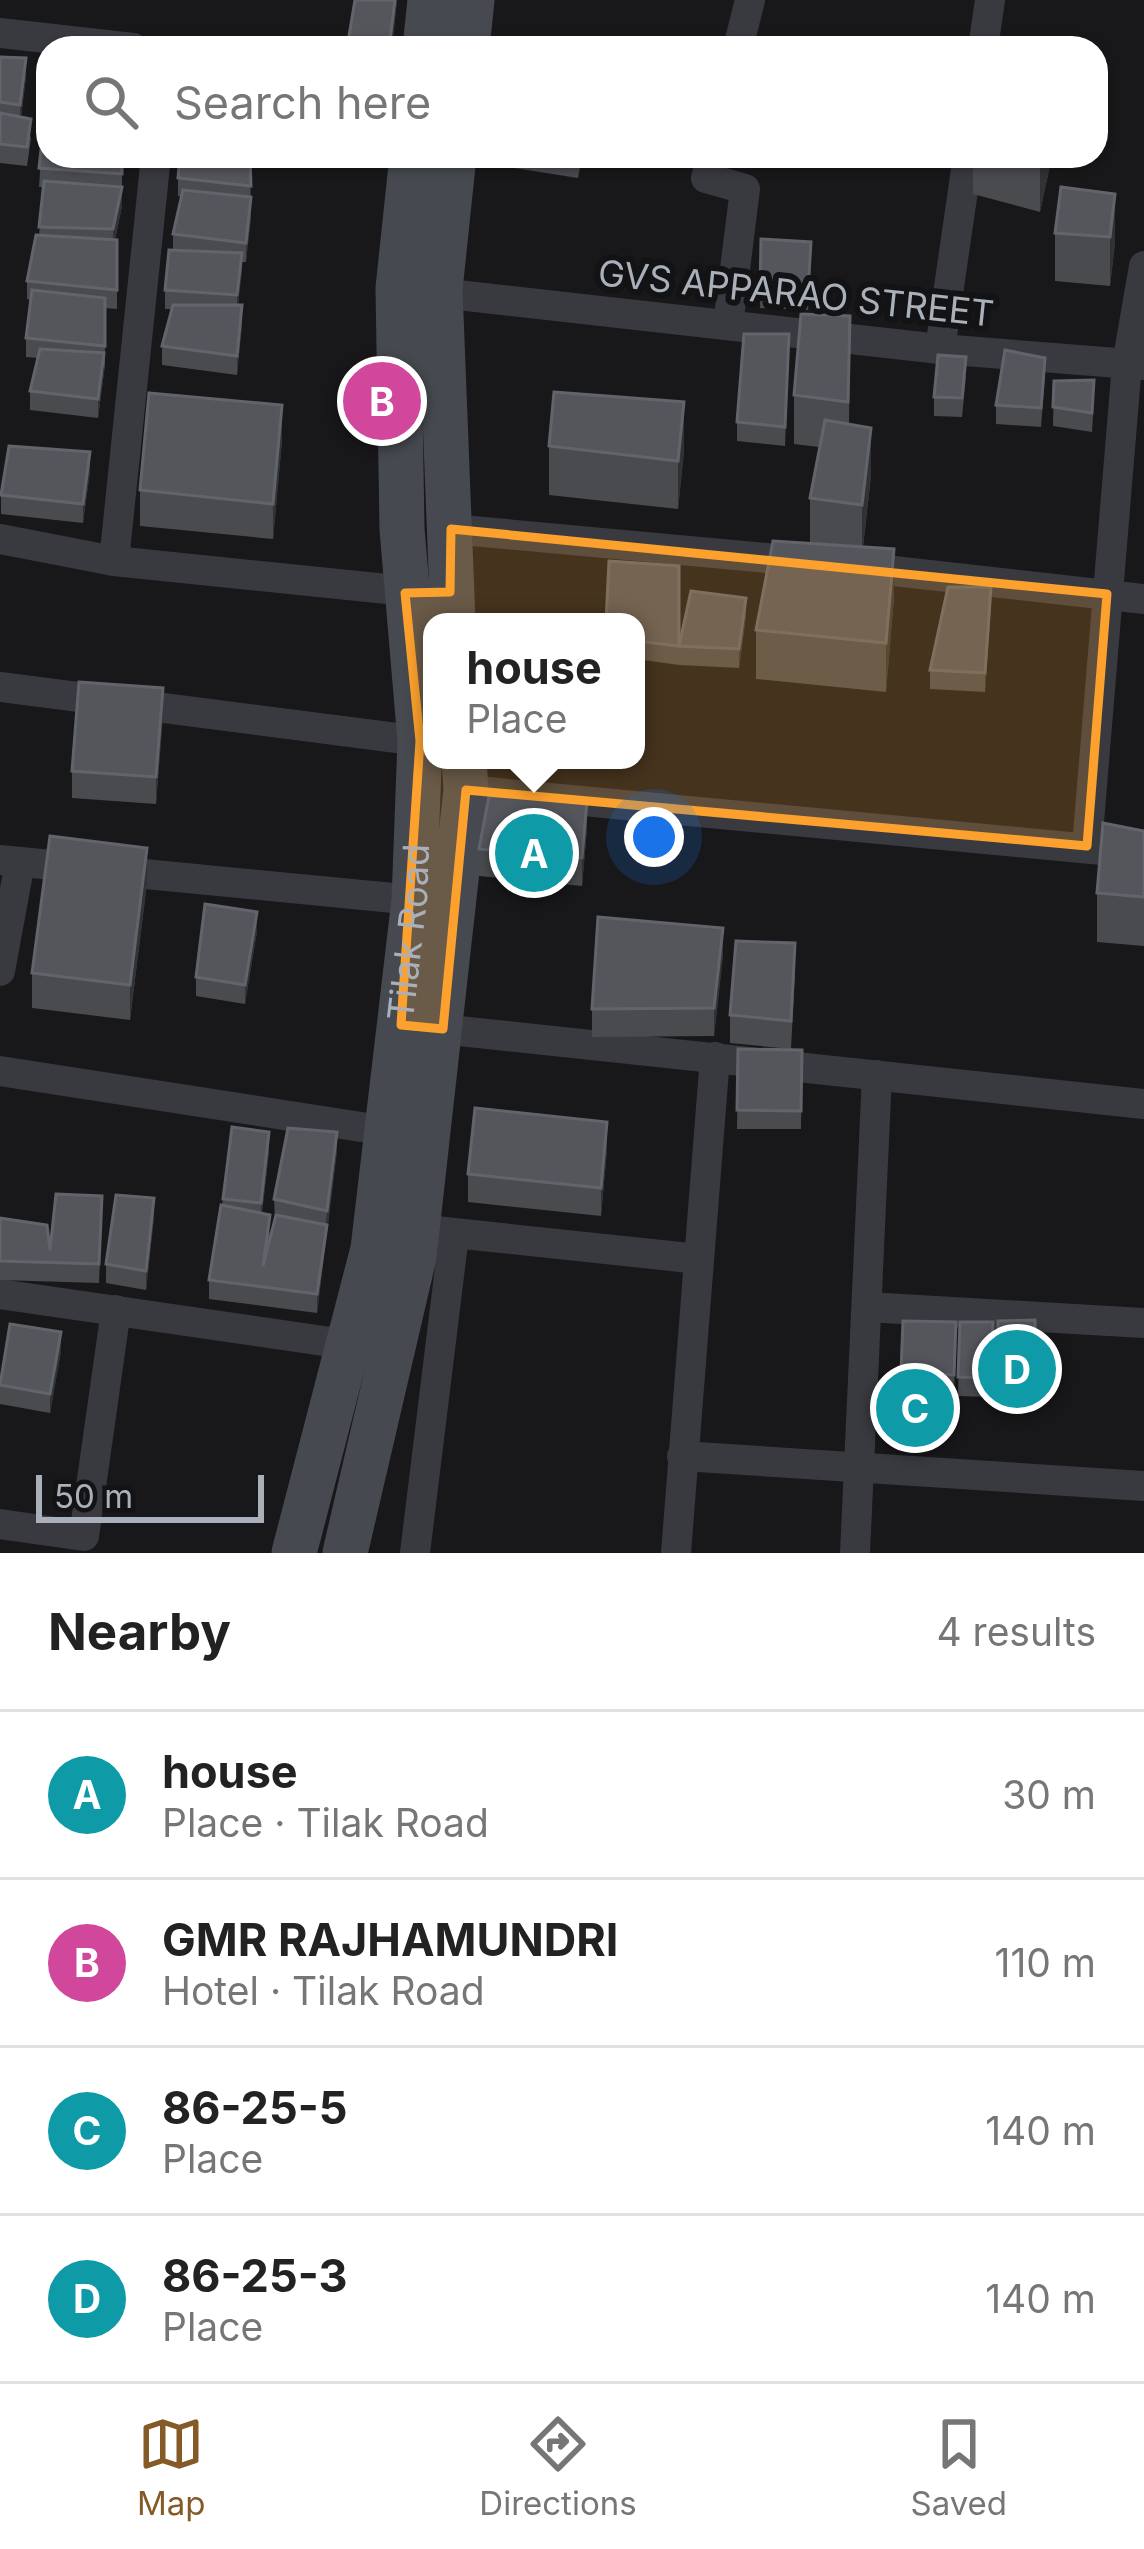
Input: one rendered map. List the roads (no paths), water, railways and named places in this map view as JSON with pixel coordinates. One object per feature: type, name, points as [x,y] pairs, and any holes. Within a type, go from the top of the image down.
[{"type":"street","points":[[426,36],[430,0]]},
{"type":"street","points":[[468,36],[472,0]]},
{"type":"street","points":[[741,36],[750,0]]},
{"type":"street","points":[[985,36],[990,0]]},
{"type":"street","points":[[0,33],[36,37]]},
{"type":"street","points":[[114,561],[155,168]]},
{"type":"street","name":"Tilak Road","points":[[345,1553],[436,1231],[414,900],[420,741],[405,593],[398,288],[411,168]]},
{"type":"street","points":[[0,539],[114,561],[405,593],[452,607],[440,293],[453,168]]},
{"type":"street","points":[[709,168],[706,178],[745,189],[728,325]]},
{"type":"street","points":[[940,349],[966,168]]},
{"type":"street","points":[[1087,846],[1107,594],[1144,266]]},
{"type":"street","name":"GVS APPARAO STREET","points":[[440,293],[940,349],[1136,365]]},
{"type":"street","points":[[451,529],[1144,599]]},
{"type":"street","points":[[0,687],[420,741]]},
{"type":"street","points":[[465,775],[1144,854]]},
{"type":"street","name":"Tilak Road","points":[[294,1553],[373,1249],[387,1131],[422,1027],[465,775]]},
{"type":"street","points":[[0,971],[10,861],[414,900]]},
{"type":"street","points":[[422,1027],[1144,1104]]},
{"type":"street","points":[[676,1553],[715,1057]]},
{"type":"street","points":[[0,1071],[387,1131]]},
{"type":"street","points":[[855,1553],[877,1075]]},
{"type":"street","points":[[415,1553],[436,1231],[699,1258]]},
{"type":"street","points":[[0,1294],[351,1345]]},
{"type":"street","points":[[867,1307],[1144,1323]]},
{"type":"street","points":[[0,1524],[84,1536],[116,1310]]},
{"type":"street","points":[[682,1456],[1144,1486]]},
{"type":"place","name":"GMR RAJHAMUNDRI","points":[[382,401]]},
{"type":"place","name":"house","points":[[534,853]]},
{"type":"place","name":"86-25-3","points":[[1017,1369]]},
{"type":"place","name":"86-25-5","points":[[915,1408]]}]
